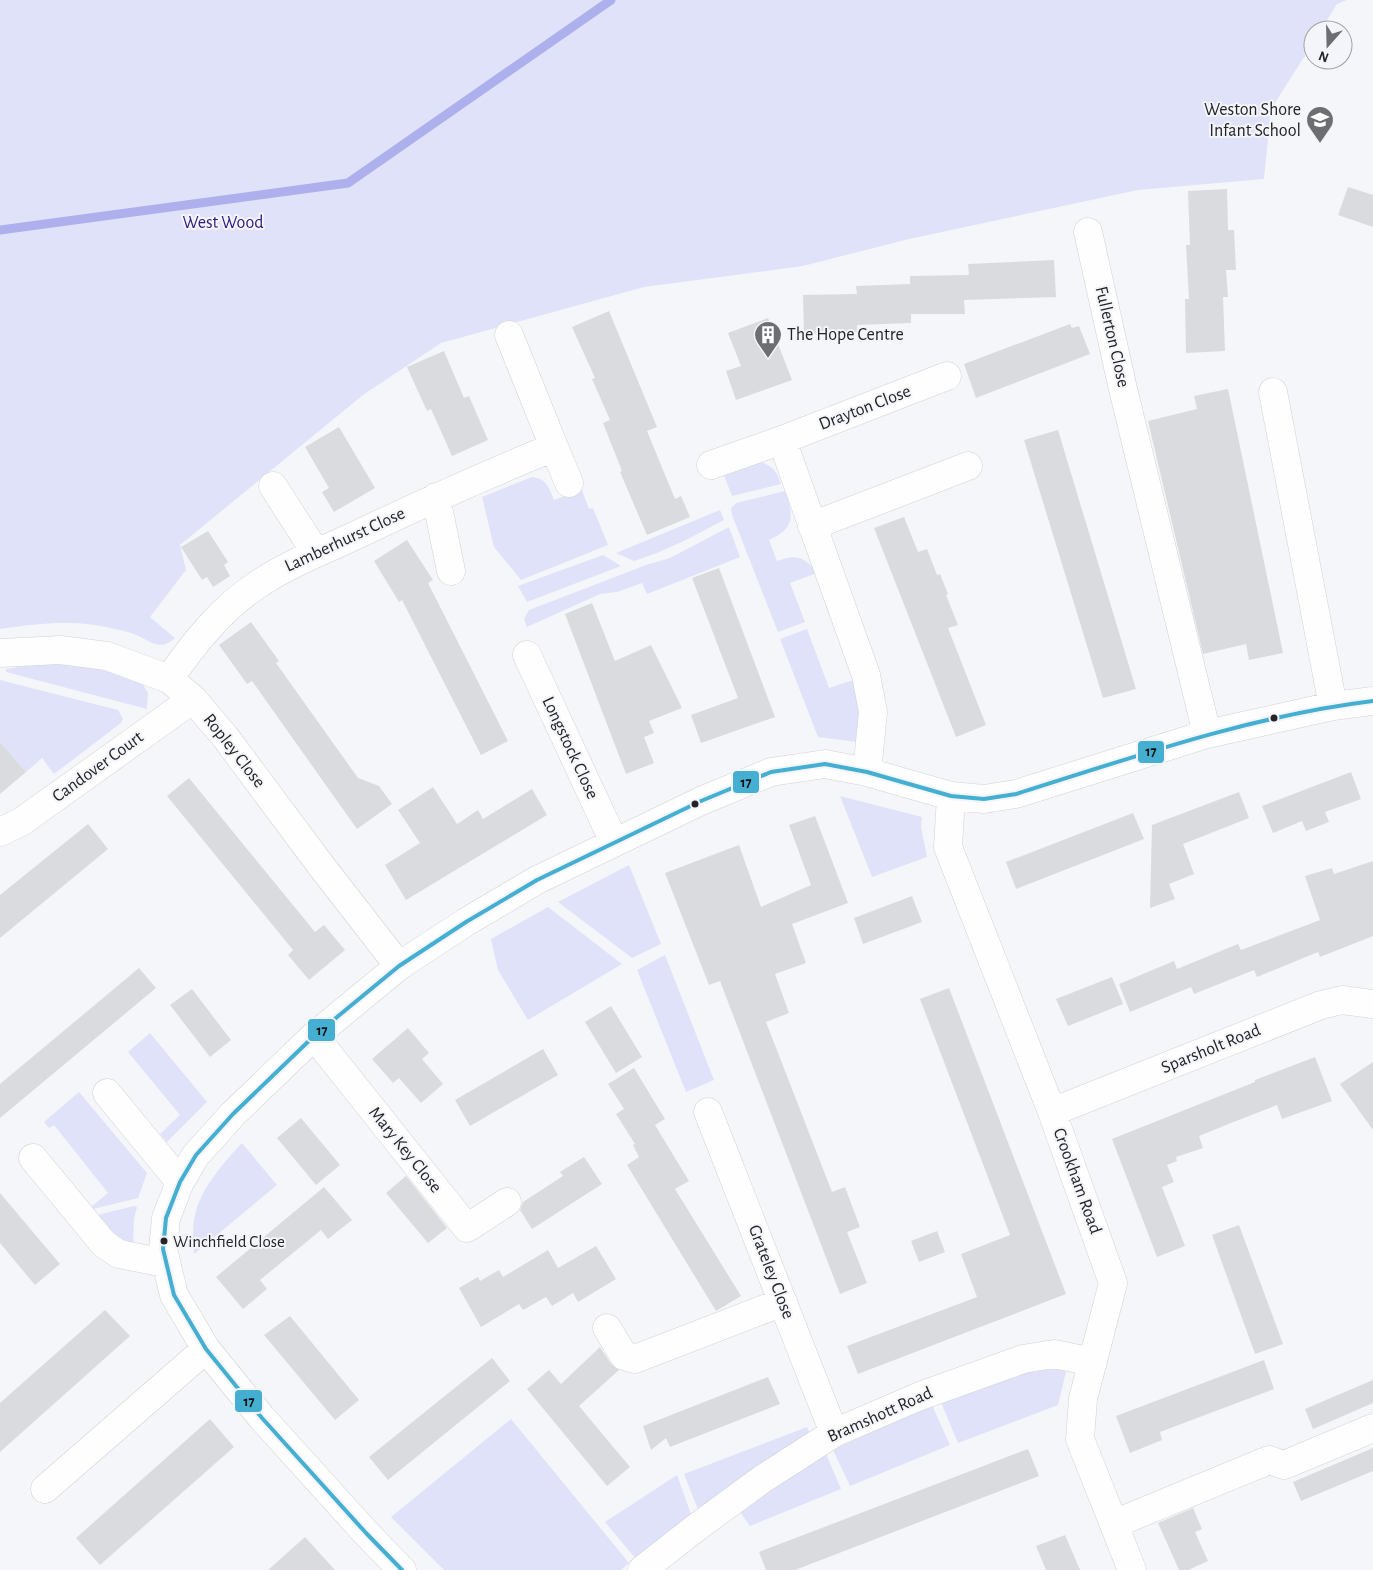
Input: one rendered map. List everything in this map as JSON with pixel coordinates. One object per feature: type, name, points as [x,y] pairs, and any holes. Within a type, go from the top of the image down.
[{"type":"street","name":"Fullerton Close","points":[[1088,232],[1123,389],[1207,734]]},
{"type":"street","points":[[509,335],[568,483]]},
{"type":"street","name":"Drayton Close","points":[[711,465],[782,440],[947,376]]},
{"type":"street","points":[[1273,392],[1333,706]]},
{"type":"street","points":[[782,440],[866,675],[873,712],[867,772]]},
{"type":"street","name":"Lamberhurst Close","points":[[169,679],[196,641],[228,607],[257,584],[286,568],[436,497],[554,447]]},
{"type":"street","points":[[812,526],[968,466]]},
{"type":"street","points":[[273,486],[316,554]]},
{"type":"street","points":[[436,497],[452,571]]},
{"type":"street","name":"Ropley Close","points":[[0,653],[60,650],[107,656],[169,679],[193,699],[226,738],[318,863],[399,966]]},
{"type":"street","name":"Longstock Close","points":[[527,655],[614,842]]},
{"type":"street","name":"Candover Court","points":[[0,832],[21,822],[193,699]]},
{"type":"street","points":[[402,1570],[262,1418],[206,1349],[174,1295],[165,1263],[163,1249],[166,1218],[180,1182],[196,1155],[233,1114],[314,1036],[399,966],[466,922],[537,880],[701,801],[770,772],[824,764],[867,772],[951,796],[984,799],[1016,794],[1207,734],[1333,706],[1373,701]]},
{"type":"street","name":"Crookham Road","points":[[951,796],[948,847],[1052,1112],[1113,1283],[1083,1399],[1080,1439],[1132,1570]]},
{"type":"street","name":"Sparsholt Road","points":[[1052,1112],[1321,1005],[1342,1000],[1373,1004]]},
{"type":"street","name":"Mary Key Close","points":[[314,1036],[467,1228],[506,1202]]},
{"type":"street","points":[[107,1093],[180,1182]]},
{"type":"street","name":"Grateley Close","points":[[708,1112],[834,1433]]},
{"type":"street","points":[[33,1158],[104,1244],[119,1254],[165,1263]]},
{"type":"street","points":[[607,1328],[624,1356],[635,1359],[783,1302]]},
{"type":"street","points":[[45,1489],[206,1349]]},
{"type":"street","name":"Bramshott Road","points":[[642,1570],[761,1480],[834,1433],[920,1396],[1023,1359],[1054,1354],[1093,1362]]},
{"type":"street","points":[[1114,1524],[1269,1460],[1284,1465],[1373,1428]]},
{"type":"green space","name":"West Wood","points":[[0,0],[1347,0],[1337,4],[1327,20],[1303,20],[1303,59],[1271,109],[1264,179],[1138,190],[909,239],[803,266],[644,287],[441,343],[363,395],[180,545],[186,570],[150,617],[175,638],[169,642],[159,645],[128,632],[88,624],[59,623],[0,629]]},
{"type":"green space","points":[[759,461],[774,470],[781,484],[732,496],[723,473]]},
{"type":"green space","points":[[532,477],[544,482],[554,500],[582,490],[589,509],[593,508],[608,545],[521,580],[494,547],[482,497]]},
{"type":"green space","points":[[785,491],[790,508],[790,520],[784,531],[769,540],[777,561],[795,557],[799,558],[808,563],[817,573],[790,583],[805,622],[778,632],[732,515],[731,508],[736,503]]},
{"type":"green space","points":[[720,510],[724,520],[657,553],[634,561],[616,553]]},
{"type":"green space","points":[[729,527],[740,557],[647,594],[642,583],[617,592],[600,594],[527,627],[524,619],[529,610],[646,565],[670,558]]},
{"type":"green space","points":[[603,555],[621,566],[527,602],[518,586]]},
{"type":"green space","points":[[807,629],[829,688],[856,679],[861,695],[857,742],[818,737],[780,639]]},
{"type":"green space","points":[[46,663],[108,667],[141,681],[148,693],[147,709],[6,672],[6,669]]},
{"type":"green space","points":[[0,680],[118,710],[123,719],[121,723],[54,774],[42,758],[26,772],[0,742]]},
{"type":"green space","points":[[840,796],[922,817],[921,827],[927,857],[872,877]]},
{"type":"green space","points":[[629,865],[661,944],[632,958],[558,902]]},
{"type":"green space","points":[[548,907],[622,964],[528,1020],[498,970],[491,939]]},
{"type":"green space","points":[[665,955],[714,1080],[686,1092],[637,970]]},
{"type":"green space","points":[[150,1033],[207,1102],[167,1142],[160,1134],[180,1115],[128,1052]]},
{"type":"green space","points":[[79,1092],[147,1173],[138,1198],[93,1209],[91,1207],[108,1193],[54,1125],[49,1128],[44,1122]]},
{"type":"green space","points":[[242,1143],[277,1185],[194,1254],[194,1222],[199,1202],[215,1174]]},
{"type":"green space","points":[[134,1206],[137,1207],[134,1219],[133,1244],[117,1236],[97,1215]]},
{"type":"green space","points":[[1057,1366],[1066,1372],[1058,1405],[958,1443],[940,1400],[1019,1371]]},
{"type":"green space","points":[[931,1403],[950,1445],[850,1486],[833,1450]]},
{"type":"green space","points":[[511,1419],[629,1563],[621,1570],[444,1570],[391,1517]]},
{"type":"green space","points":[[807,1427],[812,1437],[699,1512],[684,1474]]},
{"type":"green space","points":[[826,1454],[841,1489],[750,1526],[738,1509]]},
{"type":"green space","points":[[677,1475],[692,1517],[636,1559],[605,1522]]},
{"type":"building","points":[[1348,187],[1373,195],[1373,227],[1338,215]]},
{"type":"building","points":[[1227,189],[1228,230],[1234,230],[1236,270],[1226,270],[1228,297],[1223,297],[1225,351],[1186,353],[1185,299],[1189,299],[1186,245],[1190,245],[1188,191]]},
{"type":"building","points":[[1054,260],[1056,297],[964,300],[965,314],[911,314],[911,323],[857,325],[857,332],[804,334],[803,295],[857,294],[856,286],[910,284],[910,276],[969,275],[968,264]]},
{"type":"building","points":[[609,311],[657,427],[647,431],[675,499],[681,496],[690,517],[647,535],[620,472],[622,471],[603,423],[610,420],[592,379],[595,378],[572,327]]},
{"type":"building","name":"The Hope Centre","points":[[768,318],[792,380],[736,400],[726,371],[741,366],[728,333]]},
{"type":"building","points":[[1070,324],[1072,328],[1079,326],[1090,354],[976,398],[964,364]]},
{"type":"building","points":[[444,351],[464,398],[469,396],[488,440],[452,456],[431,409],[427,411],[407,367]]},
{"type":"building","points":[[1228,389],[1283,653],[1249,660],[1246,644],[1203,654],[1148,421],[1197,409],[1194,396]]},
{"type":"building","points":[[339,427],[375,488],[334,512],[322,492],[329,488],[305,447]]},
{"type":"building","points":[[1058,430],[1136,689],[1103,698],[1024,440]]},
{"type":"building","points":[[904,517],[918,552],[927,549],[937,575],[940,574],[948,594],[946,595],[958,625],[948,628],[986,725],[956,737],[874,528]]},
{"type":"building","points":[[208,531],[228,562],[224,565],[230,576],[213,587],[207,577],[202,580],[181,547]]},
{"type":"building","points":[[407,540],[433,580],[428,583],[508,741],[481,755],[402,600],[399,602],[374,561]]},
{"type":"building","points":[[719,568],[775,717],[701,743],[691,715],[738,698],[692,578]]},
{"type":"building","points":[[592,603],[615,661],[651,645],[682,708],[649,721],[654,733],[644,737],[654,763],[626,774],[565,614]]},
{"type":"building","points":[[251,622],[279,661],[276,663],[358,778],[379,786],[392,804],[357,829],[252,681],[247,684],[219,645]]},
{"type":"building","points":[[0,742],[26,772],[0,794]]},
{"type":"building","points":[[1351,772],[1361,799],[1325,812],[1329,822],[1306,831],[1302,821],[1273,833],[1262,806]]},
{"type":"building","points":[[189,778],[315,932],[324,925],[345,950],[309,980],[288,955],[293,950],[167,796]]},
{"type":"building","points":[[433,787],[457,824],[478,810],[483,819],[532,789],[547,815],[406,900],[385,865],[420,843],[398,810]]},
{"type":"building","points":[[1239,792],[1249,818],[1183,844],[1194,874],[1169,884],[1175,899],[1150,908],[1152,825]]},
{"type":"building","points":[[1133,813],[1144,839],[1016,889],[1006,862]]},
{"type":"building","points":[[815,816],[848,903],[792,924],[806,963],[775,974],[789,1013],[766,1022],[832,1192],[845,1187],[860,1227],[847,1232],[867,1283],[840,1294],[720,981],[709,985],[665,873],[739,845],[761,907],[811,885],[789,825]]},
{"type":"building","points":[[88,824],[108,849],[0,938],[0,895]]},
{"type":"building","points":[[1373,861],[1373,936],[1320,957],[1318,952],[1257,977],[1254,970],[1194,994],[1191,987],[1130,1012],[1119,984],[1174,961],[1177,969],[1238,944],[1241,950],[1320,920],[1305,876],[1332,868],[1334,874]]},
{"type":"building","points":[[912,896],[922,922],[863,944],[854,918]]},
{"type":"building","points":[[139,968],[156,988],[0,1118],[0,1084]]},
{"type":"building","points":[[1112,977],[1123,1004],[1068,1026],[1056,999]]},
{"type":"building","points":[[949,988],[1066,1294],[858,1374],[847,1346],[977,1297],[961,1254],[1010,1235],[920,999]]},
{"type":"building","points":[[192,989],[231,1040],[210,1057],[170,1005]]},
{"type":"building","points":[[611,1006],[642,1057],[616,1073],[585,1022]]},
{"type":"building","points":[[408,1028],[429,1053],[422,1059],[443,1084],[421,1103],[399,1078],[393,1083],[372,1059]]},
{"type":"building","points":[[543,1049],[558,1075],[470,1126],[455,1100]]},
{"type":"building","points":[[1315,1057],[1332,1101],[1282,1119],[1277,1105],[1199,1136],[1203,1148],[1176,1157],[1177,1161],[1167,1165],[1174,1182],[1162,1187],[1185,1246],[1157,1257],[1112,1139]]},
{"type":"building","points":[[1373,1062],[1373,1130],[1340,1084]]},
{"type":"building","points":[[634,1068],[665,1119],[655,1125],[689,1181],[675,1189],[741,1296],[716,1311],[627,1165],[639,1157],[633,1145],[635,1144],[616,1114],[624,1109],[608,1084]]},
{"type":"building","points":[[301,1118],[340,1165],[316,1185],[277,1138]]},
{"type":"building","points":[[584,1157],[602,1184],[532,1229],[520,1210],[523,1202],[563,1176],[560,1172]]},
{"type":"building","points":[[406,1176],[447,1228],[428,1243],[386,1193]]},
{"type":"building","points":[[324,1187],[352,1220],[328,1239],[321,1230],[260,1280],[267,1289],[243,1309],[216,1277]]},
{"type":"building","points":[[0,1193],[60,1264],[35,1285],[0,1243]]},
{"type":"building","points":[[1239,1225],[1283,1344],[1255,1354],[1212,1235]]},
{"type":"building","points":[[937,1231],[945,1252],[919,1262],[911,1241]]},
{"type":"building","points":[[596,1246],[616,1279],[578,1302],[573,1293],[552,1306],[546,1297],[523,1310],[519,1304],[481,1327],[459,1288],[478,1277],[480,1281],[499,1270],[503,1277],[548,1250],[558,1268]]},
{"type":"building","points":[[105,1310],[130,1336],[0,1452],[0,1403]]},
{"type":"building","points":[[290,1316],[359,1400],[335,1420],[264,1335]]},
{"type":"building","points":[[600,1347],[611,1364],[619,1370],[579,1406],[630,1467],[607,1486],[527,1389],[549,1370],[561,1384]]},
{"type":"building","points":[[492,1358],[510,1381],[388,1480],[369,1457]]},
{"type":"building","points":[[1264,1360],[1274,1389],[1160,1432],[1162,1440],[1130,1453],[1116,1416]]},
{"type":"building","points":[[768,1377],[780,1404],[670,1447],[666,1438],[651,1450],[643,1426]]},
{"type":"building","points":[[1373,1380],[1373,1403],[1313,1429],[1305,1409]]},
{"type":"building","points":[[210,1419],[234,1447],[100,1565],[76,1538]]},
{"type":"building","points":[[1373,1448],[1373,1471],[1301,1501],[1293,1482]]},
{"type":"building","points":[[1028,1449],[1039,1476],[795,1570],[766,1570],[759,1552]]},
{"type":"building","points":[[1193,1508],[1202,1529],[1195,1532],[1208,1561],[1188,1570],[1179,1570],[1158,1523]]},
{"type":"building","points":[[1065,1535],[1080,1570],[1046,1570],[1036,1546]]},
{"type":"building","points":[[305,1537],[335,1570],[268,1570]]},
{"type":"waterway","points":[[0,230],[348,183],[611,0]]},
{"type":"transit line","name":"17","points":[[402,1570],[262,1418],[206,1349],[174,1295],[163,1249],[166,1218],[180,1182],[196,1155],[233,1114],[314,1036],[399,966],[466,922],[537,880],[701,801],[771,772],[825,764],[867,772],[951,796],[984,799],[1016,794],[1148,752],[1237,727],[1327,708],[1373,701]]},
{"type":"place","name":"Weston Shore Infant School","points":[[1320,144]]},
{"type":"place","name":"The Hope Centre","points":[[768,359]]},
{"type":"place","name":"Winchfield Close","points":[[164,1241]]}]
